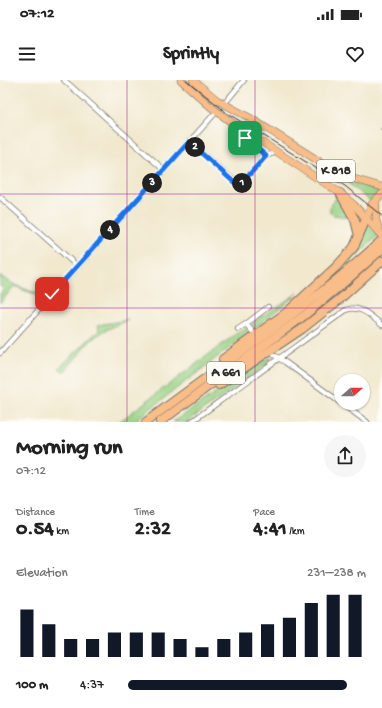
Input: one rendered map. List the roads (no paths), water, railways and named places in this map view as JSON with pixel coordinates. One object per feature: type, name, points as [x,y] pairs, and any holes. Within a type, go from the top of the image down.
[{"type":"highway","points":[[340,193],[355,220],[359,237]]},
{"type":"highway","points":[[198,384],[220,362],[287,312],[308,294],[348,255],[359,237],[366,219]]},
{"type":"highway","name":"A 661","points":[[160,422],[305,315],[345,278],[382,237]]},
{"type":"highway","name":"A 661","points":[[146,422],[345,278],[382,249]]},
{"type":"highway","points":[[174,412],[198,398],[292,336],[334,304],[382,262]]},
{"type":"main road","name":"K 818","points":[[181,80],[231,122],[340,193],[354,205],[366,219]]},
{"type":"main road","name":"K 818","points":[[193,80],[217,100],[250,118],[330,168],[351,178],[382,187]]},
{"type":"main road","points":[[217,111],[224,104]]},
{"type":"main road","points":[[367,183],[382,182]]},
{"type":"main road","points":[[382,194],[371,206],[366,219],[382,237]]},
{"type":"main road","points":[[379,199],[376,220],[382,237]]},
{"type":"street","points":[[64,80],[164,170]]},
{"type":"street","points":[[224,104],[244,80]]},
{"type":"street","points":[[0,352],[217,111]]},
{"type":"street","points":[[231,122],[245,138],[266,156]]},
{"type":"street","points":[[189,142],[239,185],[266,156],[277,152]]},
{"type":"street","points":[[0,197],[77,266]]},
{"type":"street","points":[[238,329],[268,307]]},
{"type":"street","points":[[191,422],[277,357],[350,308],[354,307],[362,309],[382,324]]},
{"type":"street","points":[[246,324],[252,331]]},
{"type":"street","points":[[277,357],[334,398]]},
{"type":"street","points":[[351,410],[367,422]]},
{"type":"tram line","points":[[186,80],[227,113],[345,186],[382,216]]}]
